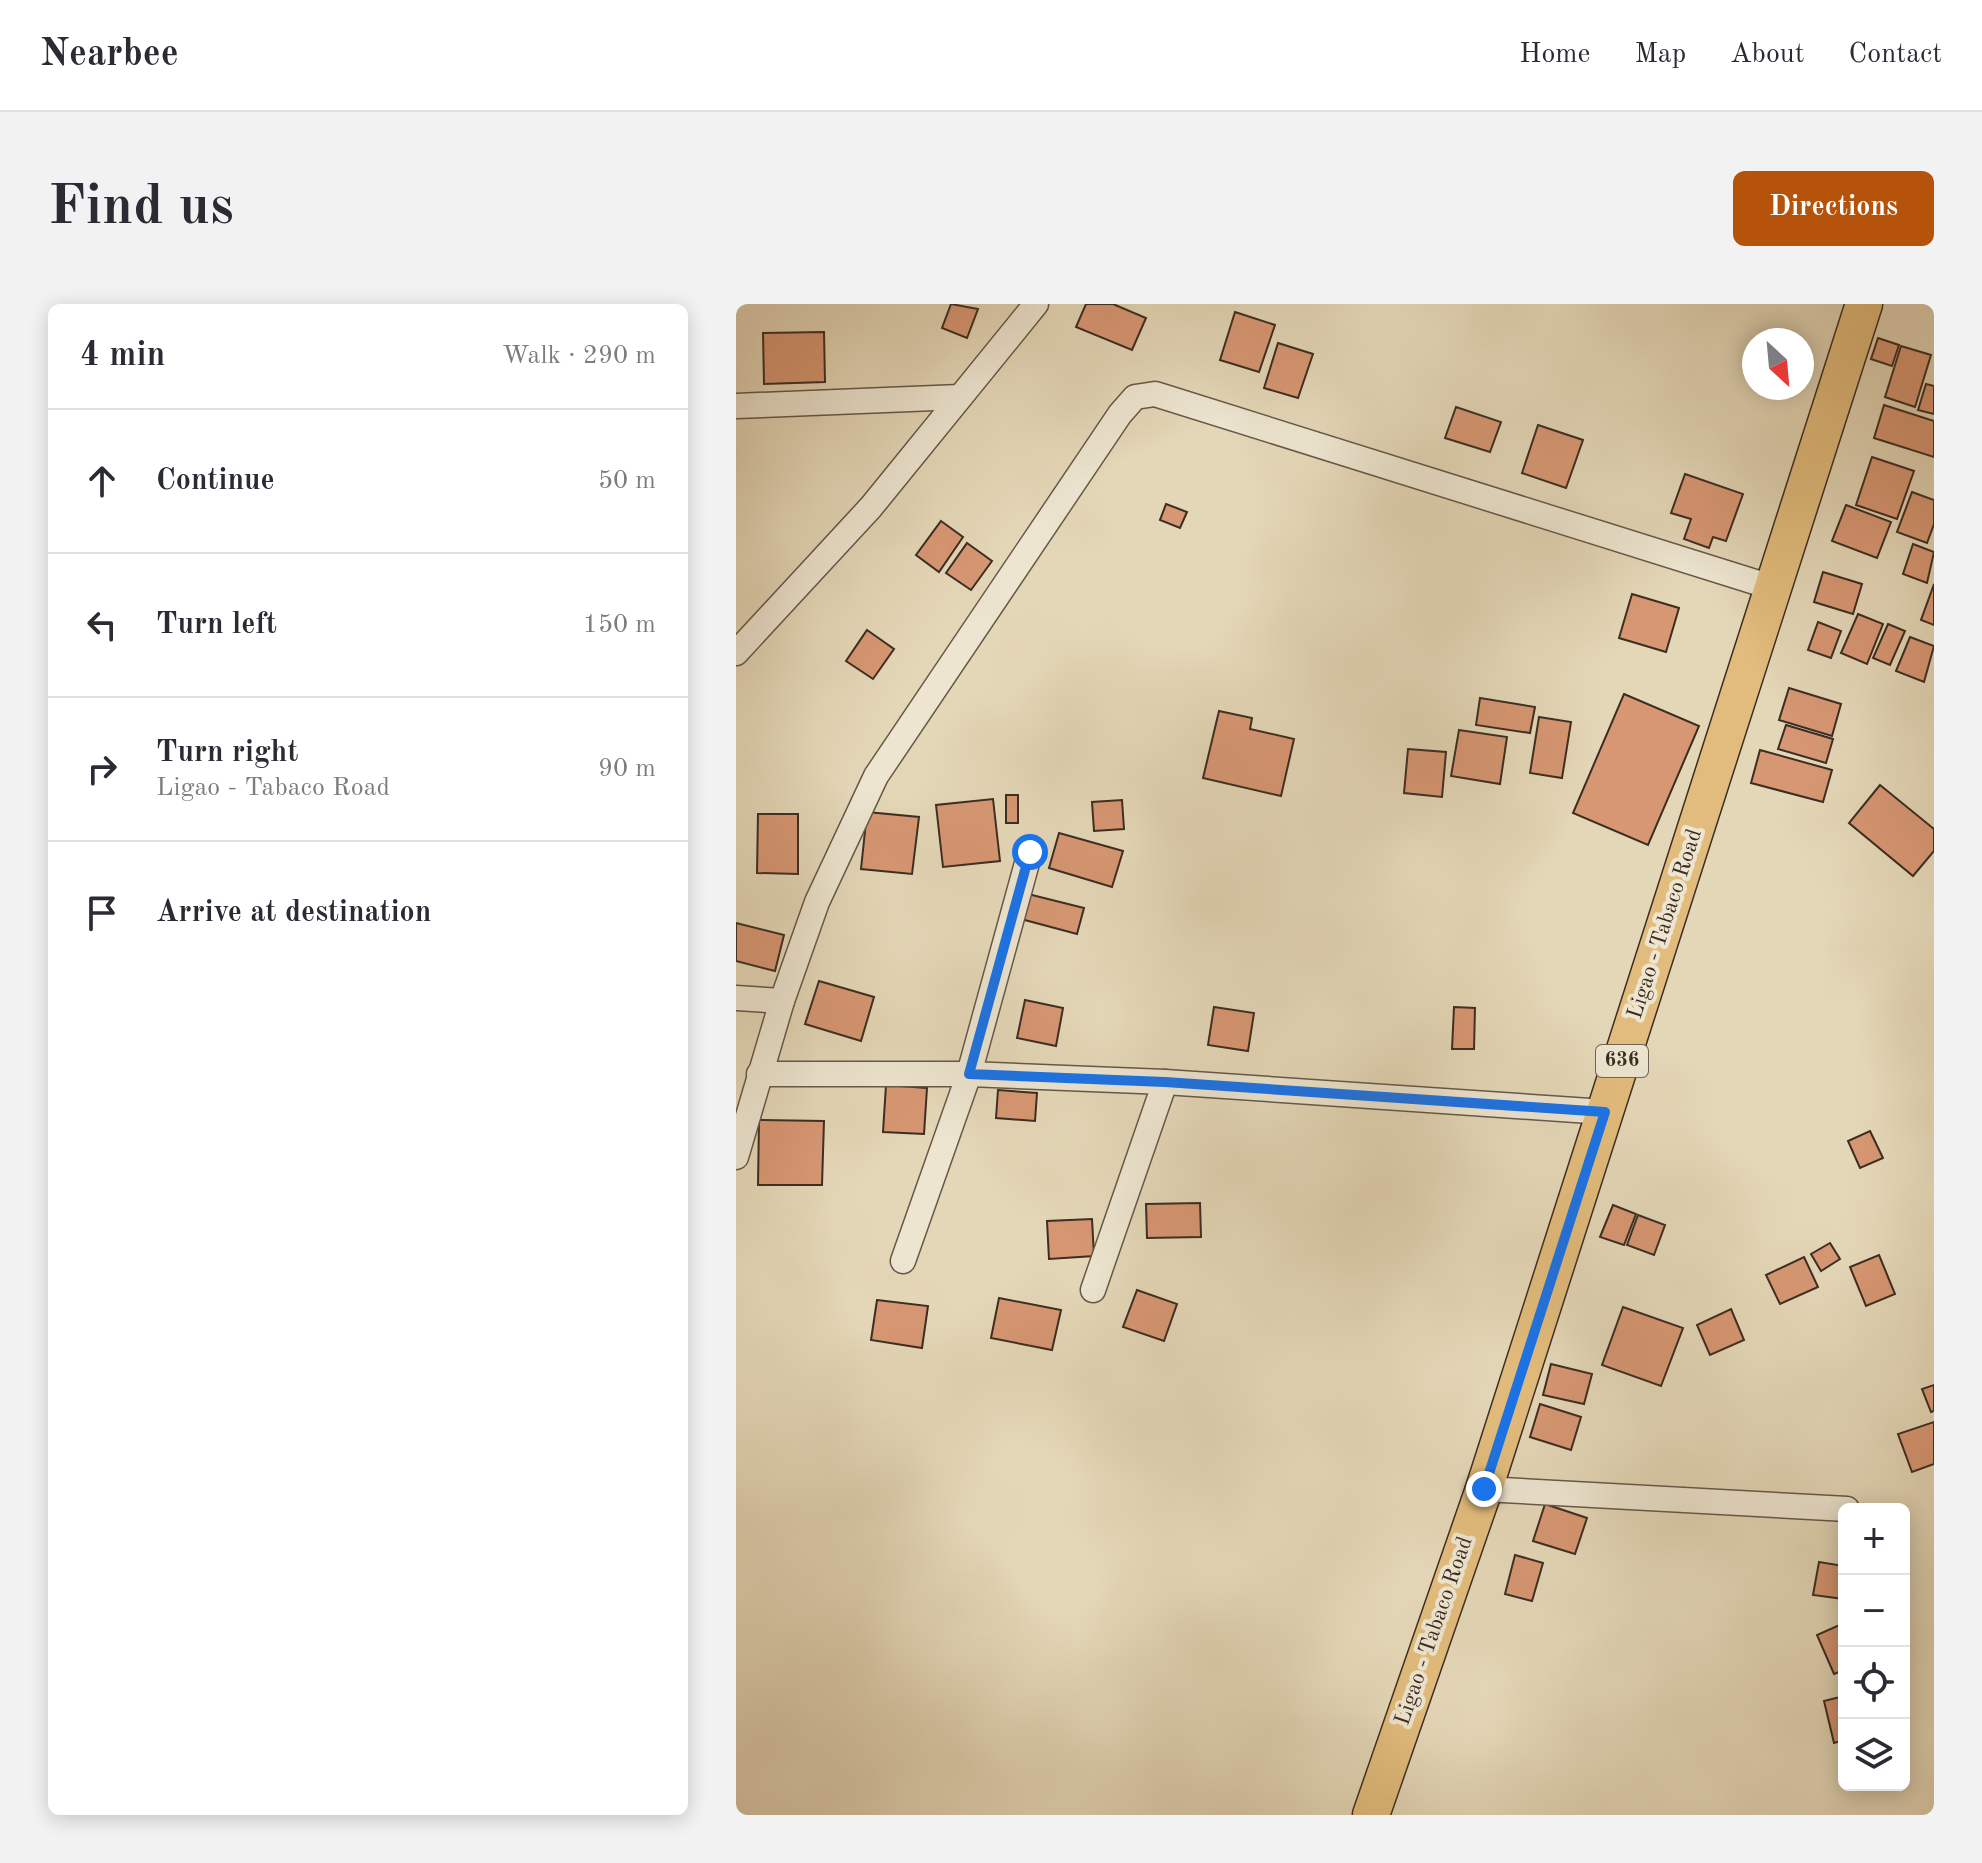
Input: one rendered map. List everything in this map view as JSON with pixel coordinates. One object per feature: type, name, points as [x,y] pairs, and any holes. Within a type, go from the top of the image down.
[{"type":"main road","name":"Ligao - Tabaco Road","points":[[1371,1815],[1484,1489],[1864,304]]},
{"type":"street","points":[[736,653],[871,507],[1036,304]]},
{"type":"street","points":[[736,1157],[782,1001],[817,902],[876,776],[1120,414],[1135,397],[1155,394],[1771,587]]},
{"type":"street","points":[[736,406],[960,397]]},
{"type":"street","points":[[903,1261],[969,1074],[1030,852]]},
{"type":"street","points":[[736,998],[782,1001]]},
{"type":"street","points":[[759,1074],[969,1074],[1165,1082],[1605,1112]]},
{"type":"street","points":[[1093,1290],[1165,1082]]},
{"type":"street","points":[[1484,1489],[1838,1509]]},
{"type":"building","points":[[951,304],[978,309],[967,338],[942,328]]},
{"type":"building","points":[[1086,304],[1113,304],[1146,318],[1132,350],[1076,327]]},
{"type":"building","points":[[1235,312],[1275,325],[1259,372],[1220,360]]},
{"type":"building","points":[[824,332],[825,382],[764,384],[763,333]]},
{"type":"building","points":[[1878,338],[1899,345],[1892,366],[1871,359]]},
{"type":"building","points":[[1278,343],[1313,354],[1298,398],[1264,388]]},
{"type":"building","points":[[1901,346],[1931,355],[1915,407],[1885,397]]},
{"type":"building","points":[[1926,384],[1934,386],[1934,414],[1918,410]]},
{"type":"building","points":[[1884,405],[1934,421],[1934,457],[1874,438]]},
{"type":"building","points":[[1456,407],[1501,422],[1490,452],[1445,438]]},
{"type":"building","points":[[1538,425],[1583,440],[1566,488],[1522,473]]},
{"type":"building","points":[[1872,457],[1914,471],[1897,519],[1856,505]]},
{"type":"building","points":[[1685,474],[1743,494],[1726,541],[1713,537],[1709,548],[1684,539],[1691,519],[1671,513]]},
{"type":"building","points":[[1912,492],[1934,500],[1934,524],[1927,543],[1897,532]]},
{"type":"building","points":[[1166,504],[1187,512],[1180,528],[1160,520]]},
{"type":"building","points":[[1846,505],[1891,522],[1877,558],[1832,541]]},
{"type":"building","points":[[941,521],[963,537],[939,572],[916,555]]},
{"type":"building","points":[[967,543],[992,561],[971,590],[946,573]]},
{"type":"building","points":[[1913,544],[1934,552],[1927,583],[1903,574]]},
{"type":"building","points":[[1823,572],[1862,584],[1853,614],[1814,602]]},
{"type":"building","points":[[1934,584],[1934,625],[1921,620]]},
{"type":"building","points":[[1632,594],[1679,608],[1666,652],[1619,638]]},
{"type":"building","points":[[1858,614],[1883,624],[1867,664],[1841,653]]},
{"type":"building","points":[[1818,622],[1841,631],[1831,658],[1808,650]]},
{"type":"building","points":[[1888,624],[1905,631],[1890,665],[1873,658]]},
{"type":"building","points":[[867,630],[894,649],[873,679],[846,661]]},
{"type":"building","points":[[1910,637],[1934,646],[1924,682],[1896,671]]},
{"type":"building","points":[[1789,688],[1841,704],[1832,736],[1779,720]]},
{"type":"building","points":[[1624,694],[1699,726],[1648,845],[1573,813]]},
{"type":"building","points":[[1480,698],[1535,707],[1530,733],[1476,725]]},
{"type":"building","points":[[1219,711],[1252,718],[1250,729],[1294,739],[1281,796],[1203,778]]},
{"type":"building","points":[[1539,717],[1571,722],[1562,778],[1530,773]]},
{"type":"building","points":[[1786,725],[1833,739],[1826,763],[1778,749]]},
{"type":"building","points":[[1459,730],[1507,737],[1500,784],[1451,776]]},
{"type":"building","points":[[1408,749],[1446,752],[1442,797],[1404,793]]},
{"type":"building","points":[[1760,750],[1832,770],[1823,802],[1751,783]]},
{"type":"building","points":[[1880,785],[1934,829],[1934,851],[1913,876],[1849,823]]},
{"type":"building","points":[[1006,795],[1018,795],[1018,823],[1006,823]]},
{"type":"building","points":[[993,799],[1000,861],[943,867],[936,805]]},
{"type":"building","points":[[1122,800],[1124,829],[1094,831],[1092,802]]},
{"type":"building","points":[[867,812],[919,817],[912,874],[861,869]]},
{"type":"building","points":[[758,814],[798,814],[798,874],[757,873]]},
{"type":"building","points":[[1059,833],[1123,851],[1112,887],[1049,868]]},
{"type":"building","points":[[1028,894],[1084,908],[1077,934],[1021,919]]},
{"type":"building","points":[[736,923],[784,935],[775,971],[736,961]]},
{"type":"building","points":[[819,981],[874,997],[861,1041],[805,1024]]},
{"type":"building","points":[[1025,1000],[1063,1008],[1056,1046],[1017,1038]]},
{"type":"building","points":[[1214,1007],[1254,1013],[1248,1051],[1208,1045]]},
{"type":"building","points":[[1454,1007],[1475,1008],[1474,1049],[1452,1049]]},
{"type":"building","points":[[886,1085],[927,1088],[924,1134],[883,1132]]},
{"type":"building","points":[[998,1090],[1037,1093],[1035,1121],[996,1118]]},
{"type":"building","points":[[759,1120],[824,1121],[822,1185],[758,1185]]},
{"type":"building","points":[[1870,1131],[1883,1158],[1860,1168],[1848,1141]]},
{"type":"building","points":[[1200,1203],[1201,1237],[1147,1238],[1146,1204]]},
{"type":"building","points":[[1613,1205],[1636,1214],[1624,1245],[1600,1237]]},
{"type":"building","points":[[1638,1215],[1665,1225],[1654,1255],[1627,1245]]},
{"type":"building","points":[[1092,1219],[1094,1256],[1049,1259],[1047,1221]]},
{"type":"building","points":[[1830,1243],[1840,1259],[1821,1271],[1811,1254]]},
{"type":"building","points":[[1879,1255],[1895,1294],[1866,1306],[1850,1267]]},
{"type":"building","points":[[1804,1257],[1818,1287],[1780,1304],[1766,1275]]},
{"type":"building","points":[[1137,1290],[1177,1304],[1164,1341],[1123,1327]]},
{"type":"building","points":[[999,1298],[1061,1310],[1052,1350],[991,1338]]},
{"type":"building","points":[[877,1300],[928,1306],[922,1348],[871,1340]]},
{"type":"building","points":[[1623,1307],[1683,1328],[1661,1386],[1602,1365]]},
{"type":"building","points":[[1731,1309],[1744,1340],[1710,1355],[1697,1325]]},
{"type":"building","points":[[1551,1364],[1592,1374],[1584,1404],[1543,1395]]},
{"type":"building","points":[[1934,1385],[1934,1411],[1931,1412],[1922,1389]]},
{"type":"building","points":[[1540,1404],[1581,1417],[1571,1450],[1530,1437]]},
{"type":"building","points":[[1934,1422],[1934,1464],[1912,1472],[1898,1434]]},
{"type":"building","points":[[1545,1504],[1587,1518],[1575,1554],[1533,1541]]},
{"type":"building","points":[[1515,1555],[1543,1563],[1532,1601],[1505,1594]]},
{"type":"building","points":[[1819,1562],[1838,1565],[1838,1598],[1813,1595]]},
{"type":"building","points":[[1838,1626],[1838,1672],[1834,1674],[1817,1635]]},
{"type":"building","points":[[1838,1698],[1838,1742],[1834,1743],[1824,1701]]},
{"type":"route","points":[[1030,852],[969,1074],[1165,1082],[1605,1112],[1484,1489]]}]
